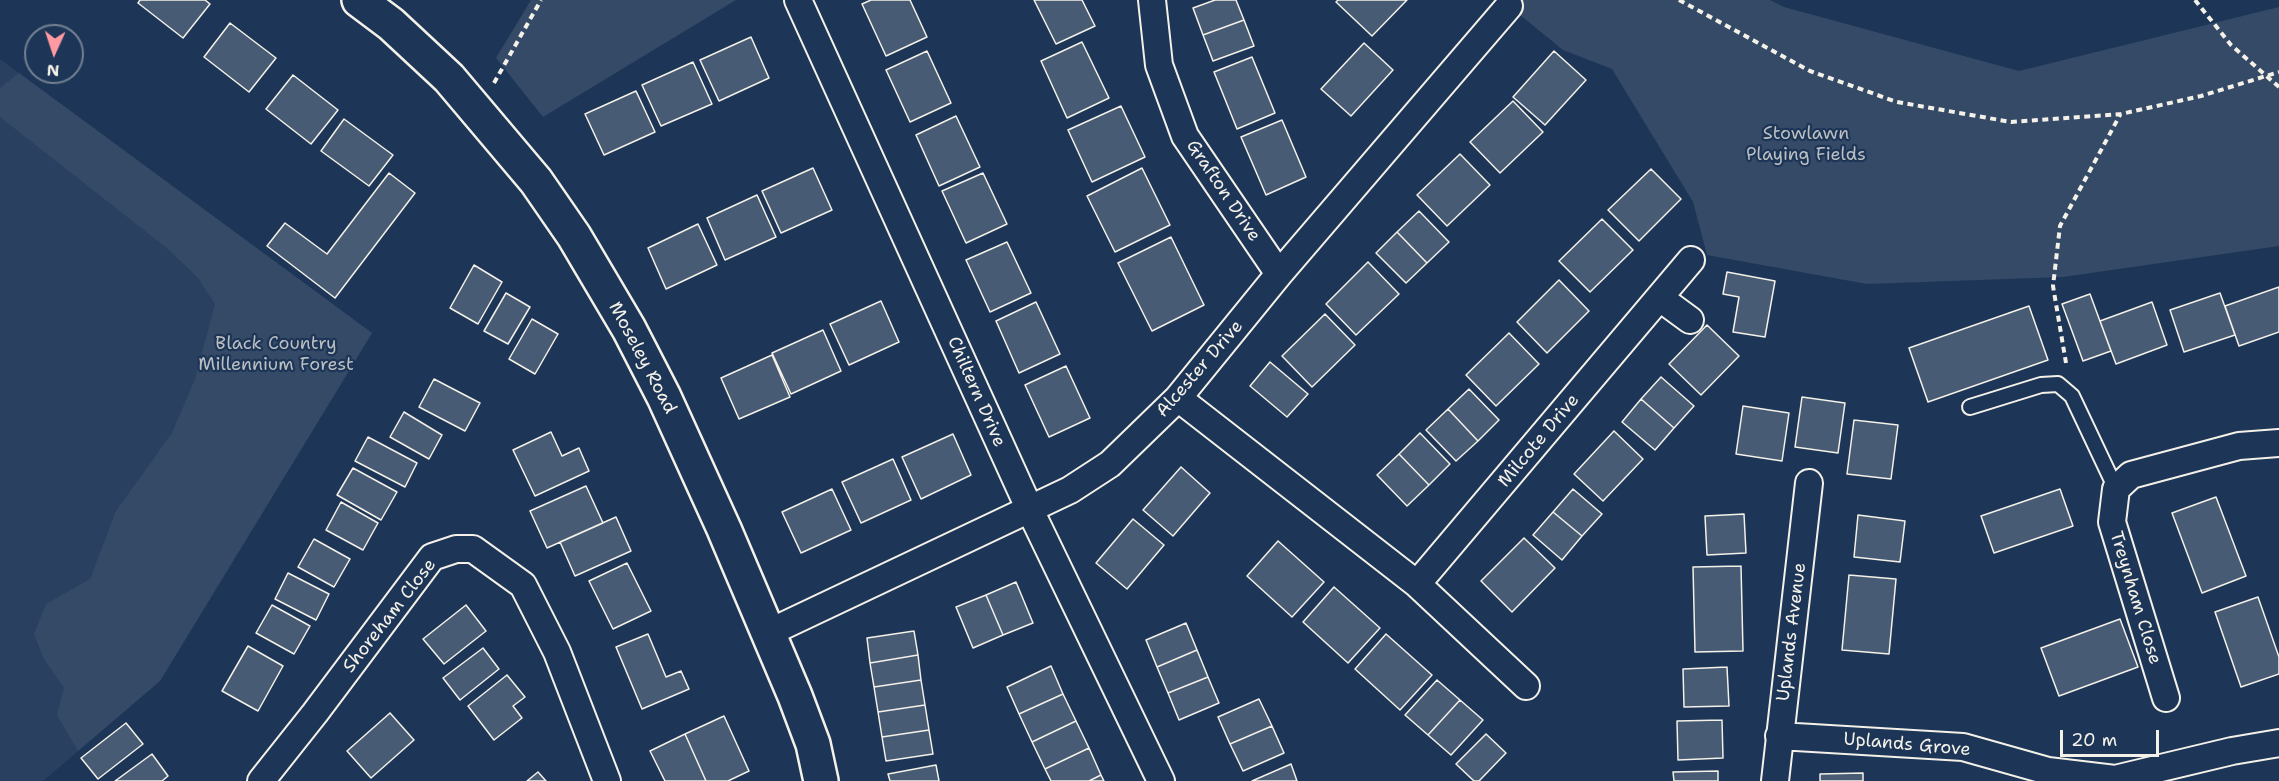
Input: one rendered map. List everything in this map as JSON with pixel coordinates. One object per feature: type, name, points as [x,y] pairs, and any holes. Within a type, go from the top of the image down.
[{"type":"street","name":"Moseley Road","points":[[359,0],[391,24],[449,78],[536,181],[574,236],[629,329],[711,499],[809,734],[821,781]]},
{"type":"street","name":"Chiltern Drive","points":[[798,0],[1030,510],[1161,781]]},
{"type":"street","name":"Grafton Drive","points":[[1152,0],[1159,65],[1185,136],[1279,274]]},
{"type":"street","name":"Alcester Drive","points":[[768,633],[1030,510],[1070,490],[1110,464],[1178,398],[1279,274],[1509,6]]},
{"type":"street","name":"Milcote Drive","points":[[1417,584],[1691,260]]},
{"type":"street","points":[[1660,298],[1690,320]]},
{"type":"street","points":[[1178,398],[1417,584],[1526,686]]},
{"type":"street","points":[[2116,489],[2131,475],[2239,446],[2279,443]]},
{"type":"street","name":"Uplands Avenue","points":[[1774,781],[1809,483]]},
{"type":"street","name":"Treynham Close","points":[[2116,489],[2112,522],[2166,698]]},
{"type":"street","name":"Shoreham Close","points":[[261,781],[432,557],[456,549],[473,549],[523,585],[557,652],[607,781]]},
{"type":"street","name":"Uplands Grove","points":[[1779,736],[1963,747],[2048,771],[2115,779],[2232,751],[2279,743]]},
{"type":"lane","points":[[1970,407],[2041,385],[2058,384],[2072,396],[2116,489]]},
{"type":"path","points":[[478,112],[541,0]]},
{"type":"path","points":[[1679,0],[1810,71],[1897,102],[2011,122],[2121,114],[2201,96],[2279,72]]},
{"type":"path","points":[[2195,0],[2231,45],[2279,87]]},
{"type":"path","points":[[2072,396],[2053,286],[2060,226],[2121,114]]},
{"type":"shaded area","points":[[0,59],[24,77],[24,84],[34,84],[372,333],[160,681],[43,781],[0,781]]},
{"type":"green space","points":[[531,0],[736,0],[543,117],[496,58]]},
{"type":"green space","name":"Stowlawn Playing Fields","points":[[1506,0],[1770,0],[1784,7],[2019,71],[2279,7],[2279,246],[2063,277],[1867,284],[1707,255],[1693,202],[1612,69],[1563,50],[1509,6]]},
{"type":"green space","name":"Black Country Millennium Forest","points":[[19,73],[24,77],[24,84],[34,84],[372,333],[160,681],[78,751],[57,715],[64,688],[44,659],[34,634],[46,604],[90,579],[116,511],[172,433],[195,379],[215,304],[198,278],[168,249],[0,117],[0,88]]},
{"type":"building","points":[[140,0],[205,0],[210,4],[183,38],[138,3]]},
{"type":"building","points":[[871,0],[910,0],[927,37],[886,56],[862,4]]},
{"type":"building","points":[[1034,0],[1082,0],[1095,26],[1056,44]]},
{"type":"building","points":[[1215,0],[1236,0],[1244,20],[1203,35],[1193,8]]},
{"type":"building","points":[[1338,0],[1407,0],[1372,36],[1336,2]]},
{"type":"building","points":[[1244,20],[1254,46],[1213,61],[1203,35]]},
{"type":"building","points":[[230,23],[276,58],[249,92],[204,57]]},
{"type":"building","points":[[751,37],[769,78],[719,101],[700,60]]},
{"type":"building","points":[[1082,42],[1109,98],[1067,118],[1041,61]]},
{"type":"building","points":[[1364,43],[1393,70],[1351,116],[1321,89]]},
{"type":"building","points":[[927,51],[951,103],[910,122],[886,70]]},
{"type":"building","points":[[1554,51],[1586,80],[1545,125],[1513,97]]},
{"type":"building","points":[[1252,57],[1275,113],[1237,129],[1214,72]]},
{"type":"building","points":[[693,62],[712,104],[661,126],[642,85]]},
{"type":"building","points":[[293,75],[338,110],[311,144],[266,109]]},
{"type":"building","points":[[636,91],[655,132],[604,155],[585,114]]},
{"type":"building","points":[[1513,101],[1543,132],[1500,173],[1470,142]]},
{"type":"building","points":[[1121,106],[1145,157],[1092,182],[1068,130]]},
{"type":"building","points":[[956,116],[980,167],[939,186],[916,135]]},
{"type":"building","points":[[344,119],[393,155],[369,186],[321,151]]},
{"type":"building","points":[[1282,120],[1306,177],[1266,195],[1241,137]]},
{"type":"building","points":[[1460,154],[1490,185],[1447,226],[1417,195]]},
{"type":"building","points":[[813,168],[832,210],[781,233],[762,191]]},
{"type":"building","points":[[1142,168],[1170,225],[1115,252],[1087,196]]},
{"type":"building","points":[[1651,169],[1681,199],[1639,241],[1608,210]]},
{"type":"building","points":[[389,173],[415,193],[335,298],[267,246],[285,223],[327,254]]},
{"type":"building","points":[[983,173],[1007,224],[966,243],[942,191]]},
{"type":"building","points":[[757,195],[776,237],[725,260],[707,218]]},
{"type":"building","points":[[1419,211],[1449,242],[1427,263],[1397,232]]},
{"type":"building","points":[[1602,219],[1633,250],[1590,292],[1559,261]]},
{"type":"building","points":[[698,224],[717,265],[666,289],[648,248]]},
{"type":"building","points":[[1397,232],[1427,263],[1406,283],[1376,253]]},
{"type":"building","points":[[1171,237],[1204,305],[1152,331],[1118,263]]},
{"type":"building","points":[[1007,242],[1031,293],[990,312],[966,260]]},
{"type":"building","points":[[1368,262],[1399,294],[1356,335],[1326,304]]},
{"type":"building","points":[[474,265],[502,282],[478,324],[450,308]]},
{"type":"building","points":[[1727,272],[1775,281],[1765,337],[1733,332],[1739,297],[1723,294]]},
{"type":"building","points":[[1559,280],[1589,311],[1547,353],[1517,322]]},
{"type":"building","points":[[2279,287],[2279,332],[2239,346],[2225,306]]},
{"type":"building","points":[[506,293],[530,307],[508,344],[484,331]]},
{"type":"building","points":[[2220,293],[2235,335],[2184,352],[2170,310]]},
{"type":"building","points":[[2090,294],[2111,351],[2083,361],[2062,304]]},
{"type":"building","points":[[881,301],[899,342],[849,365],[830,324]]},
{"type":"building","points":[[1036,302],[1060,354],[1019,373],[996,321]]},
{"type":"building","points":[[2152,302],[2167,345],[2116,364],[2100,321]]},
{"type":"building","points":[[2029,306],[2048,360],[1928,402],[1909,348]]},
{"type":"building","points":[[1325,314],[1355,345],[1312,387],[1282,356]]},
{"type":"building","points":[[532,319],[558,334],[535,374],[509,359]]},
{"type":"building","points":[[1707,325],[1739,356],[1701,395],[1669,364]]},
{"type":"building","points":[[823,330],[841,371],[791,394],[772,353]]},
{"type":"building","points":[[1509,333],[1539,364],[1496,406],[1466,375]]},
{"type":"building","points":[[772,355],[790,397],[739,419],[721,378]]},
{"type":"building","points":[[1270,362],[1308,394],[1287,417],[1250,386]]},
{"type":"building","points":[[1066,366],[1090,418],[1049,437],[1025,385]]},
{"type":"building","points":[[1661,377],[1694,406],[1674,428],[1641,399]]},
{"type":"building","points":[[434,379],[480,403],[465,431],[419,407]]},
{"type":"building","points":[[1469,389],[1499,420],[1478,441],[1448,409]]},
{"type":"building","points":[[1802,397],[1845,403],[1838,453],[1795,447]]},
{"type":"building","points":[[1641,399],[1674,428],[1655,450],[1622,422]]},
{"type":"building","points":[[1743,406],[1789,413],[1782,461],[1736,454]]},
{"type":"building","points":[[1448,409],[1478,441],[1456,461],[1426,430]]},
{"type":"building","points":[[404,412],[442,435],[429,459],[390,437]]},
{"type":"building","points":[[1854,420],[1898,425],[1891,479],[1847,474]]},
{"type":"building","points":[[1614,431],[1643,459],[1603,501],[1574,474]]},
{"type":"building","points":[[551,432],[562,456],[579,448],[589,471],[535,496],[513,450]]},
{"type":"building","points":[[1420,433],[1450,464],[1429,485],[1399,454]]},
{"type":"building","points":[[953,434],[971,475],[921,499],[902,457]]},
{"type":"building","points":[[368,437],[417,463],[405,487],[355,461]]},
{"type":"building","points":[[1399,454],[1429,485],[1407,506],[1377,475]]},
{"type":"building","points":[[893,459],[911,500],[861,523],[842,482]]},
{"type":"building","points":[[1181,467],[1210,493],[1173,536],[1143,510]]},
{"type":"building","points":[[353,468],[397,492],[381,520],[337,495]]},
{"type":"building","points":[[586,486],[603,523],[547,548],[530,511]]},
{"type":"building","points":[[832,489],[851,530],[801,553],[782,512]]},
{"type":"building","points":[[1573,489],[1602,514],[1582,536],[1553,512]]},
{"type":"building","points":[[2060,489],[2073,526],[1994,553],[1981,516]]},
{"type":"building","points":[[2216,497],[2246,576],[2202,593],[2172,513]]},
{"type":"building","points":[[341,502],[378,523],[363,550],[326,530]]},
{"type":"building","points":[[1553,512],[1582,536],[1562,560],[1533,535]]},
{"type":"building","points":[[1744,514],[1746,553],[1707,555],[1705,516]]},
{"type":"building","points":[[1858,515],[1905,521],[1900,562],[1854,557]]},
{"type":"building","points":[[616,517],[631,551],[575,576],[560,542]]},
{"type":"building","points":[[1133,519],[1164,545],[1127,589],[1096,563]]},
{"type":"building","points":[[1524,538],[1555,568],[1512,612],[1481,581]]},
{"type":"building","points":[[314,539],[350,559],[334,587],[298,567]]},
{"type":"building","points":[[1278,541],[1324,582],[1292,617],[1247,576]]},
{"type":"building","points":[[627,563],[651,611],[613,629],[589,581]]},
{"type":"building","points":[[1741,566],[1743,651],[1695,652],[1693,567]]},
{"type":"building","points":[[288,573],[329,594],[316,620],[275,599]]},
{"type":"building","points":[[1849,575],[1896,579],[1889,654],[1842,650]]},
{"type":"building","points":[[1016,582],[1033,623],[1003,635],[986,595]]},
{"type":"building","points":[[1334,587],[1380,628],[1348,663],[1303,622]]},
{"type":"building","points":[[986,595],[1003,635],[973,648],[956,607]]},
{"type":"building","points":[[2258,597],[2279,657],[2279,674],[2241,687],[2215,612]]},
{"type":"building","points":[[272,605],[310,626],[294,654],[256,633]]},
{"type":"building","points":[[466,605],[486,631],[444,664],[423,639]]},
{"type":"building","points":[[2120,619],[2138,667],[2059,696],[2041,648]]},
{"type":"building","points":[[1186,623],[1197,650],[1157,667],[1146,640]]},
{"type":"building","points":[[914,631],[918,655],[870,663],[867,638]]},
{"type":"building","points":[[648,634],[666,677],[681,671],[689,689],[642,709],[616,647]]},
{"type":"building","points":[[1386,634],[1432,675],[1400,710],[1355,669]]},
{"type":"building","points":[[248,646],[283,666],[258,711],[222,691]]},
{"type":"building","points":[[483,648],[499,669],[460,700],[443,678]]},
{"type":"building","points":[[1197,650],[1208,677],[1168,693],[1157,667]]},
{"type":"building","points":[[918,655],[921,680],[874,687],[870,663]]},
{"type":"building","points":[[1051,666],[1063,694],[1019,714],[1007,687]]},
{"type":"building","points":[[1727,667],[1729,706],[1684,707],[1683,669]]},
{"type":"building","points":[[507,675],[525,697],[513,706],[522,718],[494,740],[468,706]]},
{"type":"building","points":[[1208,677],[1219,703],[1179,720],[1168,693]]},
{"type":"building","points":[[921,680],[925,705],[878,712],[874,687]]},
{"type":"building","points":[[1437,680],[1460,700],[1428,735],[1405,715]]},
{"type":"building","points":[[1063,694],[1076,721],[1032,742],[1019,714]]},
{"type":"building","points":[[1259,699],[1272,726],[1230,744],[1218,717]]},
{"type":"building","points":[[1460,700],[1483,720],[1451,755],[1428,735]]},
{"type":"building","points":[[925,705],[929,730],[882,737],[878,712]]},
{"type":"building","points":[[390,713],[414,740],[371,778],[347,751]]},
{"type":"building","points":[[724,716],[749,771],[728,781],[706,781],[685,734]]},
{"type":"building","points":[[1722,720],[1723,758],[1678,760],[1677,721]]},
{"type":"building","points":[[1076,721],[1089,748],[1045,769],[1032,742]]},
{"type":"building","points":[[126,723],[143,744],[98,779],[81,758]]},
{"type":"building","points":[[1272,726],[1284,753],[1243,771],[1230,744]]},
{"type":"building","points":[[929,730],[933,754],[886,761],[882,737]]},
{"type":"building","points":[[685,734],[706,781],[665,781],[650,751]]},
{"type":"building","points":[[1486,734],[1506,753],[1479,781],[1474,781],[1456,764]]},
{"type":"building","points":[[1089,748],[1101,775],[1089,781],[1051,781],[1045,769]]},
{"type":"building","points":[[152,754],[168,776],[162,781],[115,781]]},
{"type":"building","points":[[1291,764],[1297,781],[1252,781]]},
{"type":"building","points":[[936,765],[939,781],[890,781],[888,774]]},
{"type":"building","points":[[1718,771],[1718,781],[1674,781],[1673,772]]},
{"type":"building","points":[[538,772],[546,781],[527,781]]},
{"type":"building","points":[[1863,773],[1863,781],[1820,781],[1820,774]]},
{"type":"building","points":[[1101,775],[1104,781],[1089,781]]}]
